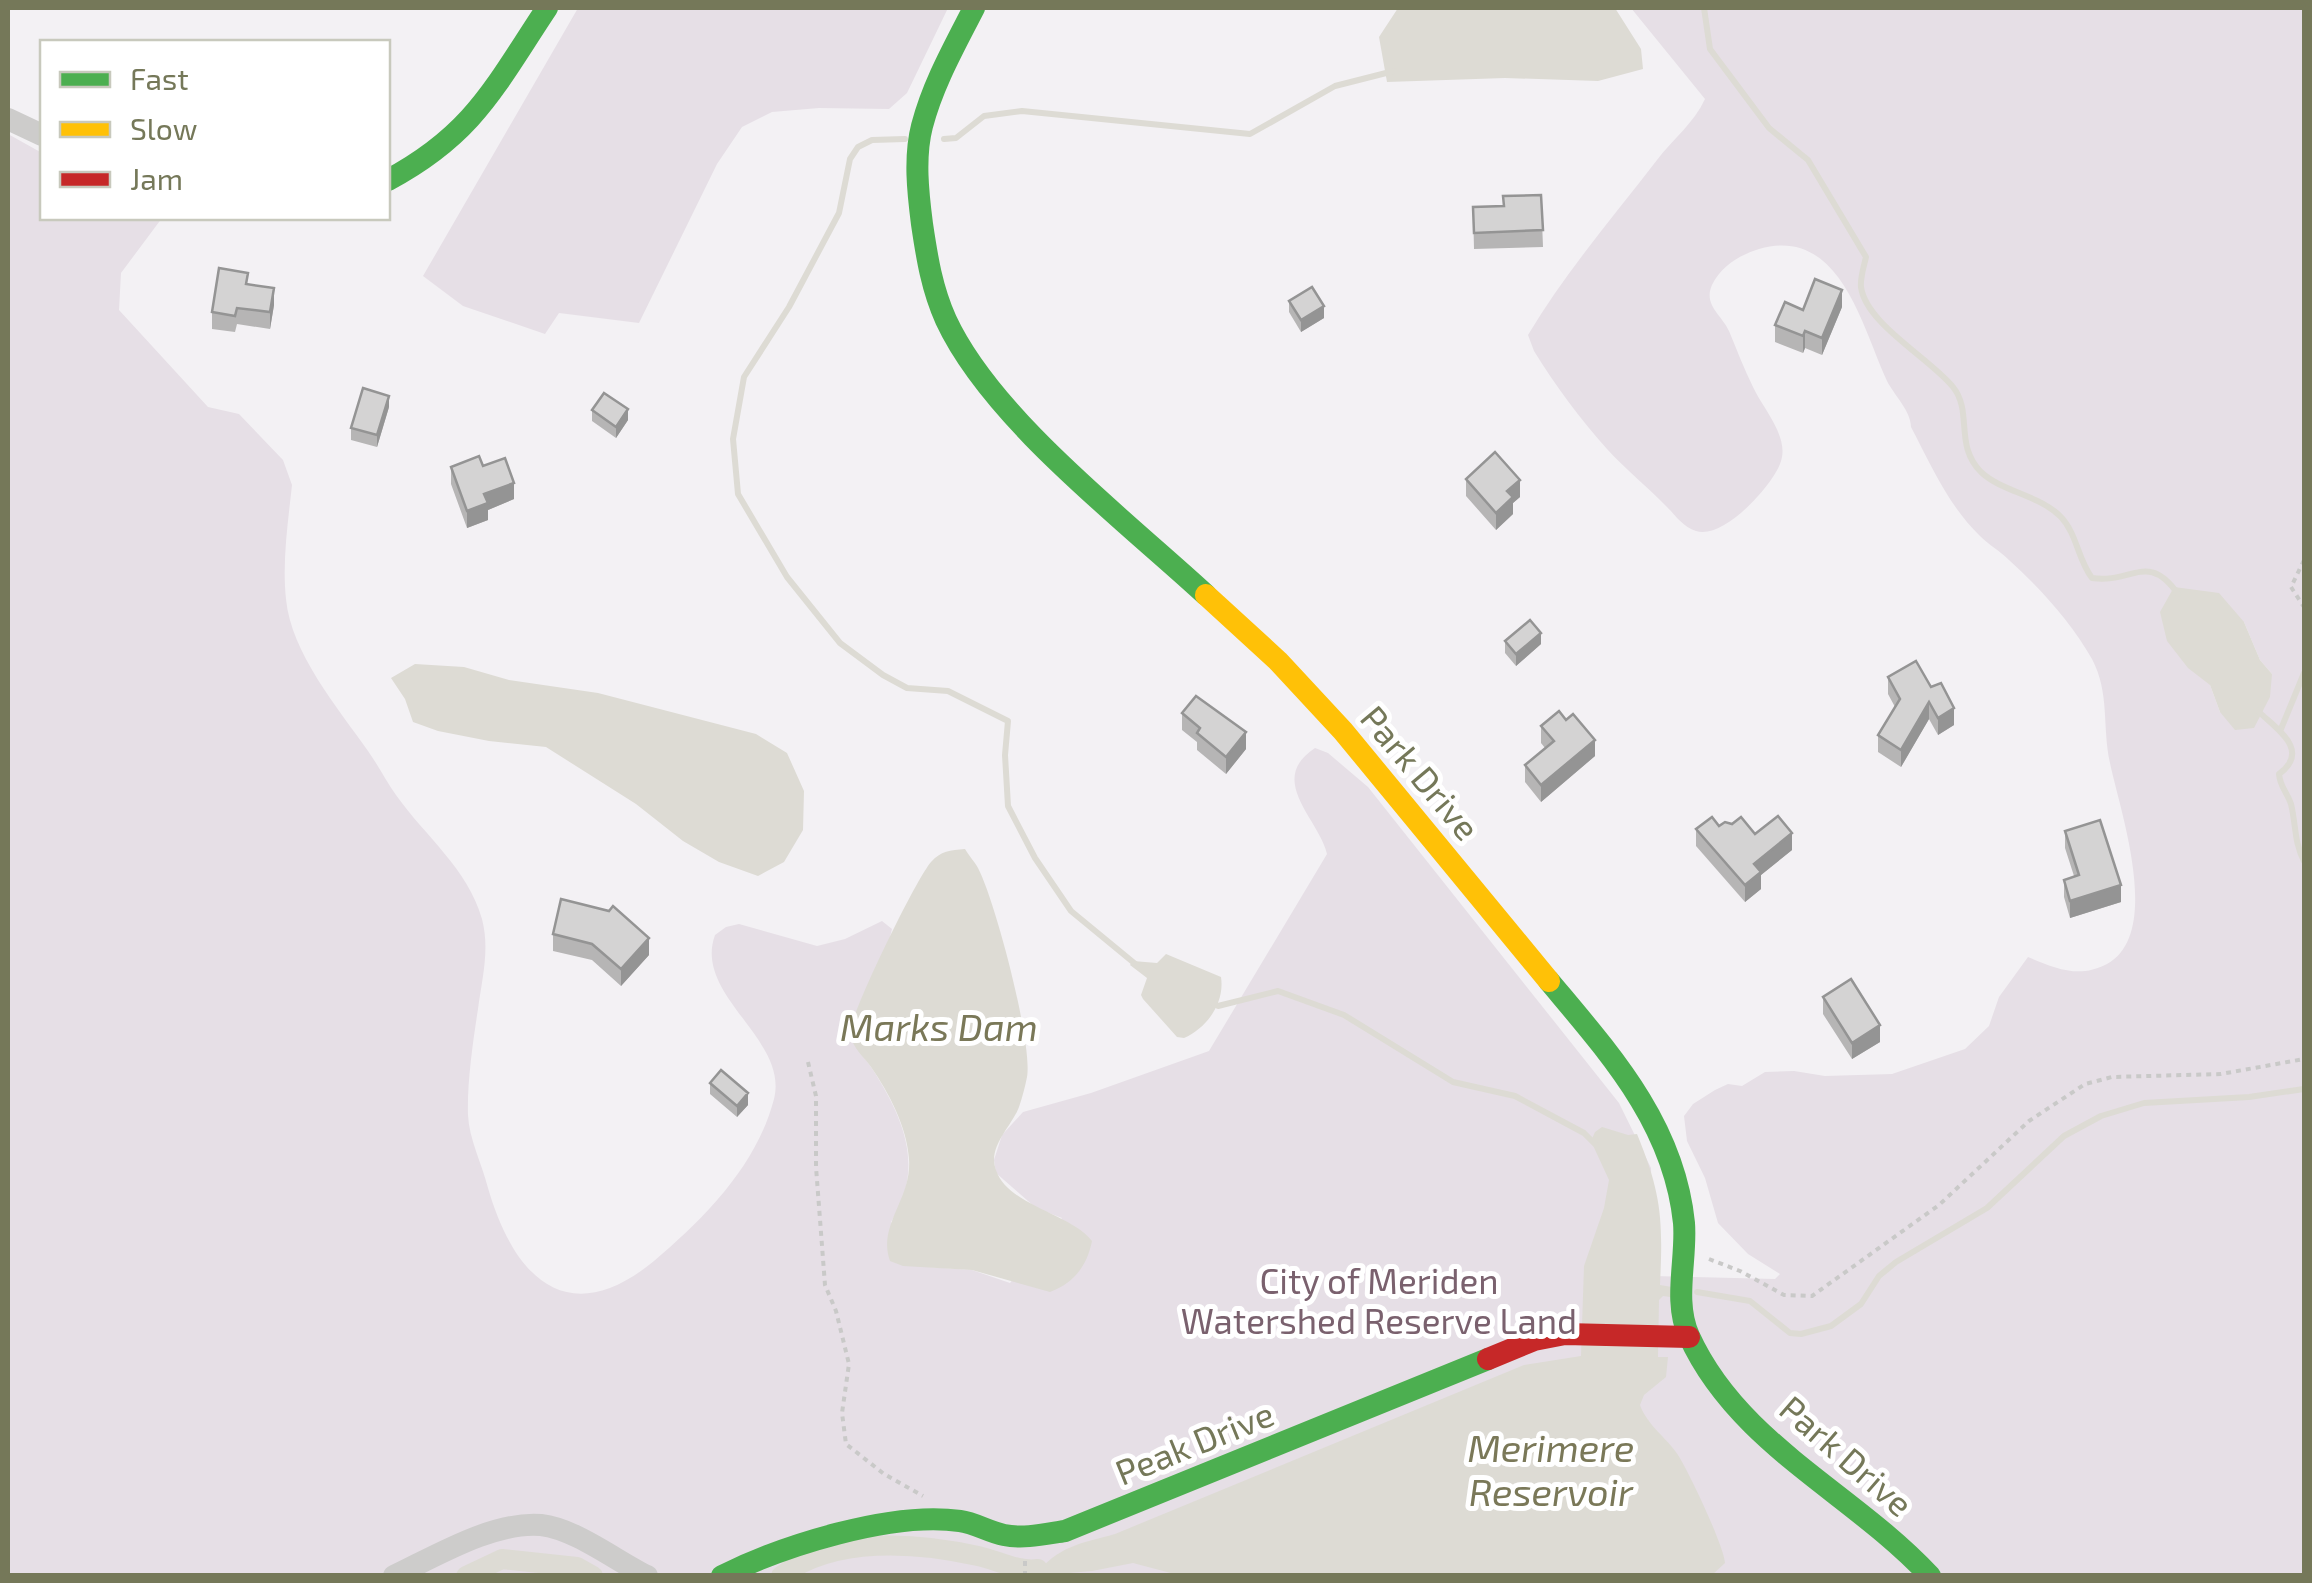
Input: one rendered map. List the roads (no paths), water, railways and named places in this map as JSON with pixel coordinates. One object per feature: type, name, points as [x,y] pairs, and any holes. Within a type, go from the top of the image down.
[{"type":"street","points":[[390,179],[439,152],[467,128],[490,100],[548,8]]},
{"type":"street","name":"Park Drive","points":[[974,8],[937,79],[920,130],[916,190],[930,276],[948,321],[972,364],[1006,408],[1064,465],[1289,672],[1612,1056],[1635,1087],[1669,1153],[1678,1186],[1685,1252],[1682,1304],[1689,1337],[1725,1390],[1772,1442],[1930,1576]]},
{"type":"street","points":[[8,119],[40,134]]},
{"type":"street","name":"Peak Drive","points":[[722,1576],[766,1554],[894,1522],[960,1521],[1003,1536],[1073,1528],[1528,1342],[1552,1335],[1689,1337]]},
{"type":"street","points":[[394,1576],[486,1532],[542,1525],[584,1540],[648,1576]]},
{"type":"water","points":[[1398,8],[1615,8],[1641,49],[1643,69],[1598,81],[1505,78],[1387,82],[1379,37]]},
{"type":"water","points":[[2174,587],[2219,593],[2244,622],[2260,660],[2272,674],[2270,697],[2254,728],[2235,730],[2220,712],[2210,685],[2188,668],[2167,641],[2160,612]]},
{"type":"water","points":[[415,664],[464,667],[509,680],[598,693],[756,734],[787,753],[804,791],[803,830],[784,862],[758,876],[719,862],[546,747],[489,741],[413,722],[405,699],[391,678]]},
{"type":"water","name":"Marks Dam","points":[[965,849],[977,866],[1003,939],[1027,1060],[1019,1107],[995,1153],[996,1170],[1013,1192],[1082,1231],[1092,1241],[1078,1272],[1050,1292],[972,1270],[903,1266],[890,1261],[887,1248],[891,1223],[909,1173],[908,1147],[890,1099],[851,1040],[852,1024],[884,949],[923,874],[938,855]]},
{"type":"water","points":[[1166,954],[1221,977],[1222,987],[1213,1014],[1184,1038],[1177,1037],[1143,999],[1147,978],[1130,965],[1133,961],[1157,963]]},
{"type":"water","name":"Merimere Reservoir","points":[[1602,1127],[1637,1134],[1652,1174],[1661,1225],[1660,1285],[1678,1288],[1677,1298],[1663,1296],[1659,1300],[1658,1357],[1668,1357],[1666,1377],[1644,1395],[1640,1405],[1678,1455],[1713,1526],[1725,1563],[1712,1575],[1182,1576],[1133,1563],[1035,1576],[1052,1558],[1071,1547],[1115,1534],[1524,1365],[1581,1356],[1584,1266],[1604,1208],[1609,1180],[1591,1141]]},
{"type":"waterway","points":[[1704,8],[1710,49],[1769,128],[1808,160],[1866,257],[1861,283],[1865,301],[1887,328],[1943,376],[1959,397],[1968,451],[1981,472],[2061,517],[2092,578],[2148,572],[2158,574],[2178,594]]},
{"type":"waterway","points":[[944,139],[956,138],[984,116],[1022,111],[1250,134],[1335,86],[1394,71]]},
{"type":"waterway","points":[[905,139],[872,140],[858,147],[850,159],[839,213],[789,307],[744,377],[733,439],[738,494],[787,577],[840,643],[907,688],[948,691],[1008,721],[1008,806],[1035,858],[1071,911],[1139,967]]},
{"type":"waterway","points":[[2281,729],[2304,673]]},
{"type":"waterway","points":[[2258,711],[2281,732],[2291,748],[2288,765],[2279,774],[2291,804],[2304,861]]},
{"type":"waterway","points":[[1213,1003],[1218,1006],[1278,991],[1344,1015],[1453,1082],[1515,1096],[1584,1133],[1595,1144]]},
{"type":"waterway","points":[[1697,1292],[1750,1301],[1790,1333],[1831,1326],[1861,1304],[1879,1276],[1896,1262],[1987,1208],[2064,1136],[2101,1116],[2144,1103],[2249,1097],[2304,1089]]},
{"type":"waterway","points":[[781,1576],[825,1554],[876,1546],[954,1551],[1038,1569]]},
{"type":"waterway","points":[[466,1576],[502,1559],[577,1567],[593,1576]]},
{"type":"waterway","points":[[1034,1576],[1038,1569],[1049,1567]]},
{"type":"park label","name":"City of Meriden Watershed Reserve Land","points":[[1379,1300]]}]
